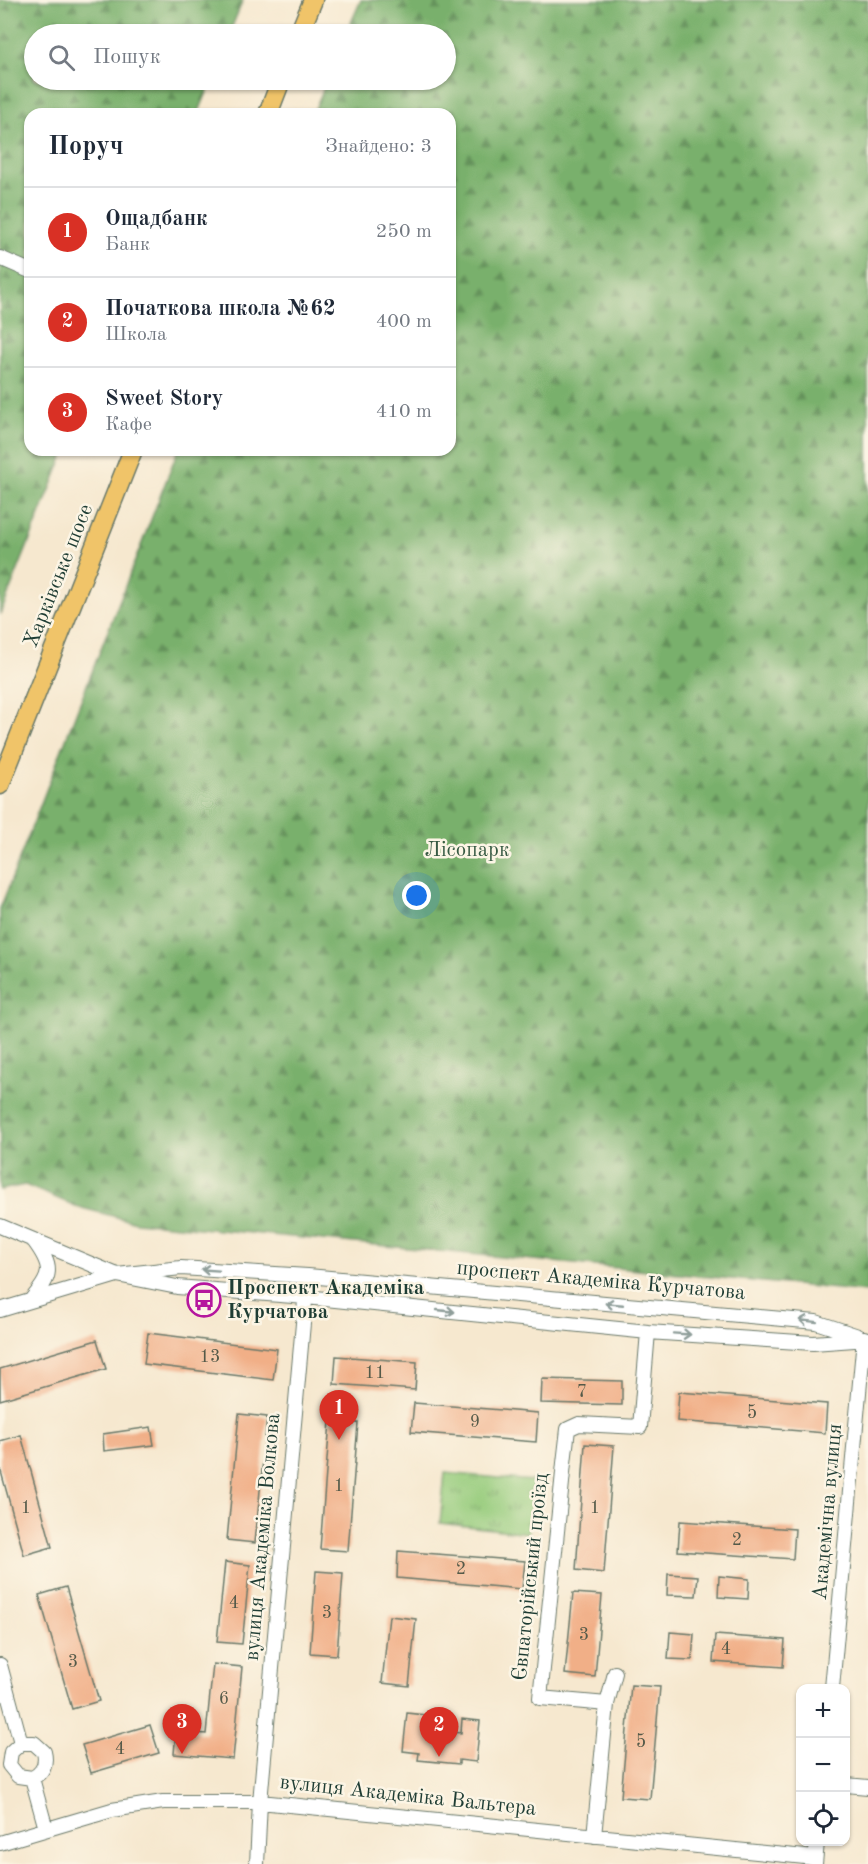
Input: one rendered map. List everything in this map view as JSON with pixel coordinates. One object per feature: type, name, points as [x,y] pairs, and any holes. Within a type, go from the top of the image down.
[{"type":"main road","points":[[303,24],[313,0]]},
{"type":"main road","points":[[270,108],[277,90]]},
{"type":"main road","name":"Харківське шосе","points":[[0,785],[131,456]]},
{"type":"street","points":[[0,258],[24,268]]},
{"type":"street","points":[[0,1226],[117,1275]]},
{"type":"street","points":[[31,1300],[46,1282],[49,1268],[34,1241]]},
{"type":"street","name":"проспект Академіка Курчатова","points":[[0,1310],[117,1275],[181,1268],[308,1276],[816,1322],[866,1338]]},
{"type":"street","name":"проспект Академіка Курчатова","points":[[117,1275],[177,1287],[306,1297],[648,1332],[813,1343],[866,1338]]},
{"type":"street","name":"вулиця Академіка Волкова","points":[[257,1864],[260,1802],[308,1276]]},
{"type":"street","name":"Євпаторійський проїзд","points":[[607,1704],[540,1698],[564,1463],[568,1429],[573,1426],[579,1424],[640,1426],[648,1332]]},
{"type":"street","name":"Академічна вулиця","points":[[832,1684],[866,1338]]},
{"type":"street","points":[[0,1665],[21,1743]]},
{"type":"street","points":[[594,1836],[607,1704],[615,1672]]},
{"type":"street","points":[[21,1743],[34,1743],[44,1752],[45,1765],[42,1771],[32,1778],[18,1776],[9,1765],[11,1752],[21,1743]]},
{"type":"street","points":[[32,1778],[46,1829]]},
{"type":"street","points":[[850,1785],[868,1787]]},
{"type":"street","name":"вулиця Академіка Вальтера","points":[[0,1843],[112,1809],[163,1802],[260,1802],[815,1861]]},
{"type":"street","points":[[815,1861],[817,1846]]},
{"type":"green space","points":[[0,0],[243,0],[233,24],[24,24],[24,90],[208,90],[200,108],[24,108],[24,456],[64,456],[0,615]]},
{"type":"green space","name":"Лісопарк","points":[[361,0],[868,0],[868,1292],[136,1222],[78,1207],[25,1185],[0,1190],[0,909],[176,456],[456,456],[456,108],[315,108],[323,90],[456,90],[456,24],[350,24]]},
{"type":"green space","points":[[445,1473],[533,1481],[528,1533],[440,1523]]},
{"type":"building","points":[[148,1333],[277,1349],[273,1380],[144,1364]]},
{"type":"building","points":[[97,1340],[106,1369],[0,1400],[0,1369]]},
{"type":"building","points":[[336,1356],[417,1362],[415,1390],[334,1384]]},
{"type":"building","points":[[542,1379],[622,1381],[622,1405],[541,1403]]},
{"type":"building","points":[[679,1392],[827,1404],[825,1433],[677,1421]]},
{"type":"building","points":[[414,1403],[538,1413],[536,1442],[411,1432]]},
{"type":"building","points":[[239,1414],[267,1417],[255,1543],[227,1540]]},
{"type":"building","points":[[330,1421],[358,1423],[348,1551],[320,1549]]},
{"type":"building","points":[[151,1427],[154,1445],[104,1451],[103,1434]]},
{"type":"building","points":[[21,1435],[52,1547],[24,1555],[0,1468],[0,1441]]},
{"type":"building","points":[[585,1444],[614,1446],[604,1573],[576,1570]]},
{"type":"building","points":[[680,1521],[795,1529],[793,1559],[678,1551]]},
{"type":"building","points":[[398,1551],[525,1561],[522,1589],[397,1578]]},
{"type":"building","points":[[225,1562],[250,1565],[242,1644],[217,1642]]},
{"type":"building","points":[[316,1571],[343,1573],[337,1655],[310,1653]]},
{"type":"building","points":[[668,1574],[698,1576],[696,1596],[667,1595]]},
{"type":"building","points":[[719,1576],[749,1579],[748,1599],[718,1597]]},
{"type":"building","points":[[66,1587],[99,1701],[72,1709],[39,1595]]},
{"type":"building","points":[[573,1593],[602,1595],[595,1677],[565,1674]]},
{"type":"building","points":[[389,1616],[416,1619],[409,1686],[382,1683]]},
{"type":"building","points":[[670,1632],[694,1634],[692,1660],[668,1659]]},
{"type":"building","points":[[715,1635],[785,1640],[783,1667],[713,1662]]},
{"type":"building","points":[[213,1664],[242,1667],[233,1759],[174,1754],[176,1731],[206,1734]]},
{"type":"building","points":[[631,1685],[660,1687],[650,1799],[621,1797]]},
{"type":"building","points":[[407,1713],[425,1715],[424,1729],[461,1733],[462,1719],[480,1721],[476,1762],[459,1760],[459,1764],[418,1760],[419,1753],[403,1751]]},
{"type":"building","points":[[150,1725],[159,1753],[91,1773],[82,1745]]},
{"type":"place","name":"Проспект Академіка Курчатова","points":[[204,1300]]},
{"type":"place","name":"Ощадбанк","points":[[339,1440]]},
{"type":"place","name":"Sweet Story","points":[[182,1754]]},
{"type":"place","name":"Початкова школа №62","points":[[439,1757]]}]
